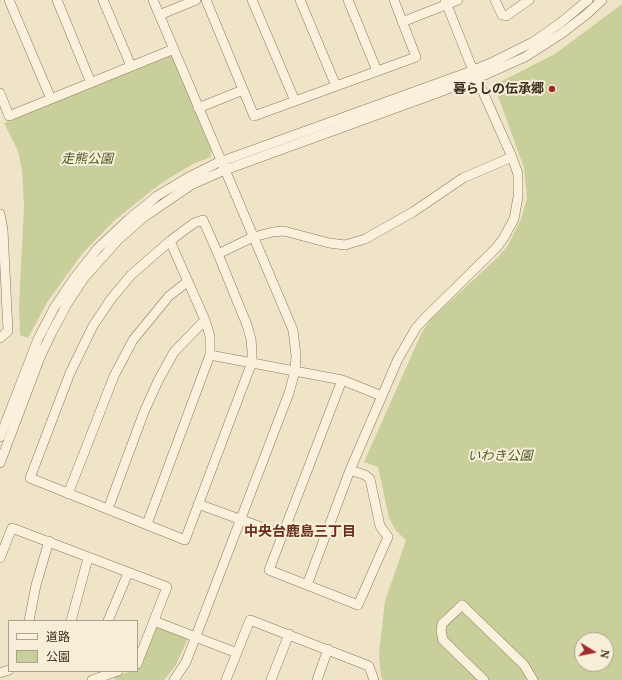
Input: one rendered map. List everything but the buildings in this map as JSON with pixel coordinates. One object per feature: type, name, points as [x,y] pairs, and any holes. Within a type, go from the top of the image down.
[{"type":"street","points":[[9,0],[51,99]]},
{"type":"street","points":[[57,0],[91,83]]},
{"type":"street","points":[[104,0],[131,66]]},
{"type":"street","points":[[154,0],[198,108],[224,165],[293,330],[296,356],[295,371],[289,393],[186,662],[174,680]]},
{"type":"street","points":[[164,13],[196,0]]},
{"type":"street","points":[[206,0],[254,116],[416,57],[394,0]]},
{"type":"street","points":[[252,0],[295,101]]},
{"type":"street","points":[[300,0],[336,86]]},
{"type":"street","points":[[348,0],[377,71]]},
{"type":"street","points":[[402,22],[446,2],[458,0]]},
{"type":"street","points":[[495,0],[502,15],[506,16],[529,0]]},
{"type":"street","points":[[475,74],[533,42],[559,24],[588,0]]},
{"type":"street","points":[[0,437],[38,339],[54,308],[75,277],[98,248],[129,219],[157,196],[187,178],[524,57],[538,49],[587,14],[602,0]]},
{"type":"street","points":[[307,585],[350,470],[398,359],[416,328],[496,248],[514,219],[518,197],[518,174],[446,2]]},
{"type":"street","points":[[0,93],[9,116],[174,49]]},
{"type":"street","points":[[198,108],[243,90]]},
{"type":"street","points":[[218,254],[253,237],[265,233],[284,231],[329,243],[345,245],[365,239],[413,212],[463,178],[512,157]]},
{"type":"street","points":[[0,463],[41,355],[67,304],[84,278],[119,239],[144,217],[224,165]]},
{"type":"street","points":[[0,214],[3,230],[8,331],[0,338]]},
{"type":"street","points":[[203,220],[247,325],[251,339],[252,362],[185,540],[30,478],[70,373],[93,326],[111,299],[131,275],[170,241],[194,223],[203,220]]},
{"type":"street","points":[[147,524],[210,355],[210,336],[205,320],[170,241]]},
{"type":"street","points":[[68,494],[114,376],[133,340],[169,296],[187,282]]},
{"type":"street","points":[[108,509],[144,412],[158,381],[174,352],[205,320]]},
{"type":"street","points":[[210,355],[342,380],[382,396]]},
{"type":"street","points":[[342,380],[269,570],[358,605],[388,537],[380,526],[370,479],[365,475],[350,470]]},
{"type":"street","points":[[198,504],[283,535]]},
{"type":"street","points":[[0,558],[12,528],[167,587],[138,661]]},
{"type":"street","points":[[29,620],[36,585],[49,541]]},
{"type":"street","points":[[71,620],[88,558]]},
{"type":"street","points":[[108,620],[128,573]]},
{"type":"street","points":[[484,680],[443,640],[441,632],[442,624],[462,605],[524,665],[533,680]]},
{"type":"street","points":[[226,680],[250,620],[369,666],[374,680]]},
{"type":"street","points":[[154,621],[237,653]]},
{"type":"street","points":[[271,680],[289,634]]},
{"type":"street","points":[[317,680],[328,649]]},
{"type":"street","points":[[92,680],[115,672]]},
{"type":"green space","name":"いわき公園","points":[[622,4],[622,680],[383,680],[381,676],[379,654],[385,601],[406,540],[396,531],[389,518],[378,467],[364,462],[422,332],[430,320],[498,257],[508,245],[521,219],[527,198],[524,168],[494,85],[555,54]]},
{"type":"green space","name":"走熊公園","points":[[172,55],[211,150],[211,157],[193,164],[160,184],[115,220],[82,254],[48,301],[28,338],[20,335],[19,306],[24,206],[22,171],[18,151],[4,123]]},
{"type":"green space","points":[[159,625],[188,638],[176,665],[164,680],[115,680],[114,677],[129,672],[138,672],[138,668],[141,666],[155,626]]},
{"type":"place","name":"暮らしの伝承郷","points":[[552,89]]},
{"type":"district","name":"中央台鹿島三丁目","points":[[300,532]]}]
